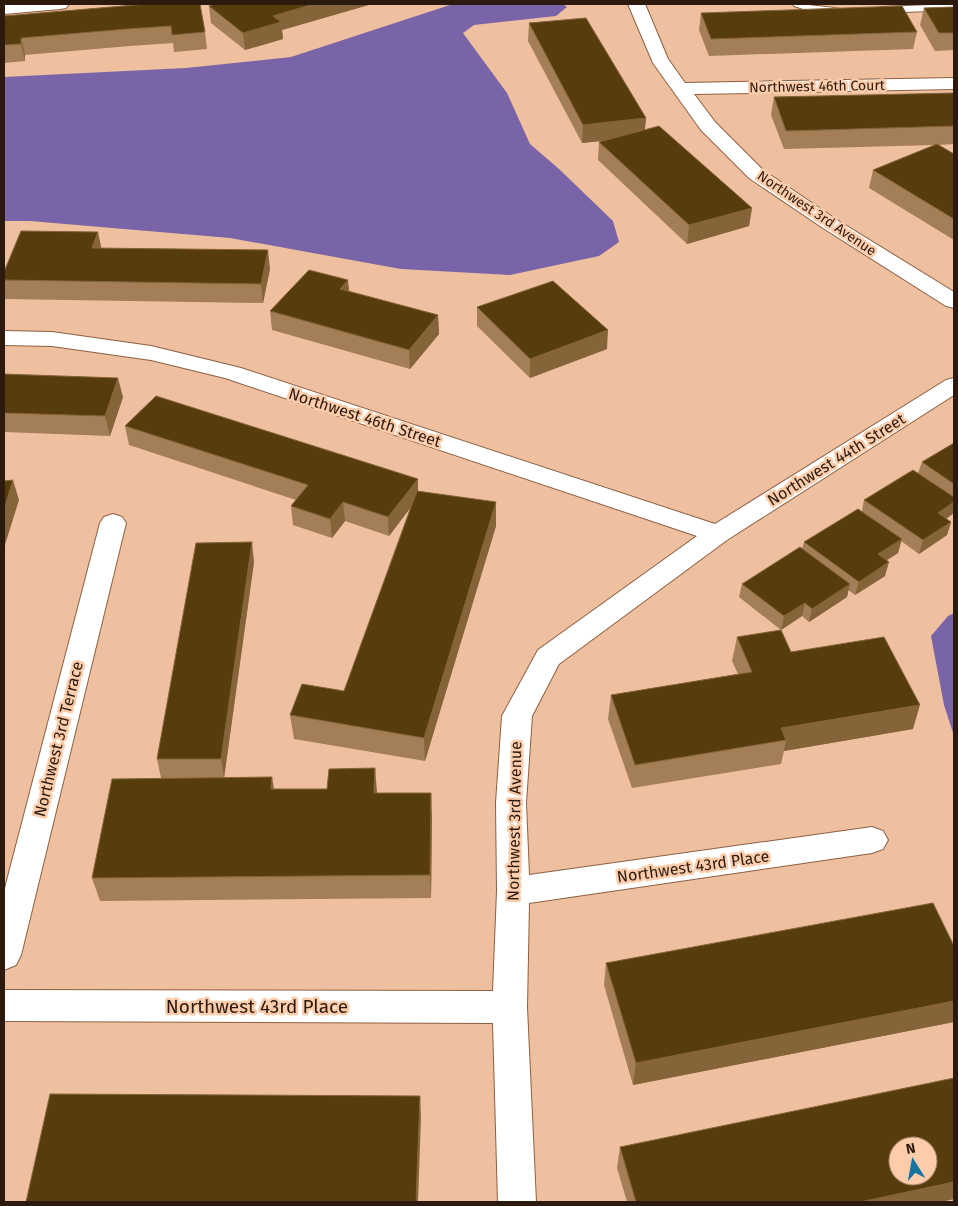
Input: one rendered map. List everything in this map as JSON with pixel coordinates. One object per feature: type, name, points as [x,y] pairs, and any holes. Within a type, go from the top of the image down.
[{"type":"street","points":[[4,9],[60,4]]},
{"type":"street","name":"Northwest 3rd Avenue","points":[[637,4],[659,59],[708,126],[756,174],[830,224],[954,301]]},
{"type":"street","name":"Northwest 46th Court","points":[[680,89],[954,83]]},
{"type":"street","name":"Northwest 46th Street","points":[[4,338],[52,338],[151,353],[233,374],[718,534]]},
{"type":"street","name":"Northwest 44th Street","points":[[718,534],[954,385]]},
{"type":"street","name":"Northwest 3rd Terrace","points":[[4,955],[113,523]]},
{"type":"street","name":"Northwest 3rd Avenue","points":[[517,1202],[510,1007],[513,892],[511,803],[517,716],[548,657],[718,534]]},
{"type":"street","name":"Northwest 43rd Place","points":[[513,892],[872,840]]},
{"type":"street","name":"Northwest 43rd Place","points":[[4,1005],[510,1007]]},
{"type":"lane","points":[[798,4],[830,12],[850,11]]},
{"type":"lane","points":[[870,10],[954,7]]},
{"type":"shaded area","points":[[453,4],[563,4],[567,7],[556,16],[474,25],[463,33],[507,93],[530,144],[613,221],[619,242],[599,256],[510,275],[401,269],[230,238],[30,221],[4,221],[4,77],[186,68],[291,57]]},
{"type":"shaded area","points":[[954,613],[954,736],[944,705],[931,636],[948,616]]},
{"type":"building","points":[[147,4],[200,4],[205,32],[172,35],[171,26],[21,38],[21,44],[4,45],[4,16]]},
{"type":"building","points":[[216,4],[314,4],[273,16],[281,22],[243,33],[209,6]]},
{"type":"building","points":[[902,6],[917,32],[711,39],[701,13]]},
{"type":"building","points":[[954,7],[954,33],[939,33],[924,8]]},
{"type":"building","points":[[586,18],[646,118],[583,125],[529,23]]},
{"type":"building","points":[[954,93],[954,126],[786,131],[774,97]]},
{"type":"building","points":[[659,126],[752,208],[689,225],[599,142]]},
{"type":"building","points":[[937,144],[954,154],[954,219],[873,170]]},
{"type":"building","points":[[21,231],[98,232],[92,248],[268,250],[261,284],[4,280],[4,272]]},
{"type":"building","points":[[309,270],[348,280],[340,289],[438,315],[409,350],[270,311]]},
{"type":"building","points":[[553,281],[608,330],[530,359],[477,307]]},
{"type":"building","points":[[4,374],[118,378],[105,416],[4,413]]},
{"type":"building","points":[[156,396],[418,479],[388,517],[343,502],[330,519],[291,506],[308,485],[125,426]]},
{"type":"building","points":[[954,443],[954,484],[922,462]]},
{"type":"building","points":[[913,470],[954,497],[954,502],[938,513],[951,522],[923,540],[864,500]]},
{"type":"building","points":[[13,480],[4,510],[4,481]]},
{"type":"building","points":[[417,491],[496,502],[424,738],[290,715],[302,684],[344,691]]},
{"type":"building","points":[[858,509],[902,539],[878,554],[889,562],[859,582],[804,542]]},
{"type":"building","points":[[252,542],[221,759],[157,759],[196,543]]},
{"type":"building","points":[[800,547],[850,584],[812,609],[805,603],[784,616],[742,584]]},
{"type":"building","points":[[781,630],[791,652],[884,637],[920,705],[781,728],[786,740],[635,765],[611,695],[752,672],[737,637]]},
{"type":"building","points":[[375,768],[374,793],[431,793],[430,875],[92,878],[112,779],[272,777],[271,789],[327,789],[329,769]]},
{"type":"building","points":[[933,903],[954,946],[954,1001],[636,1063],[606,963]]},
{"type":"building","points":[[954,1078],[954,1182],[938,1185],[938,1136],[888,1136],[888,1186],[935,1186],[860,1202],[636,1202],[620,1147]]},
{"type":"building","points":[[50,1094],[420,1096],[416,1202],[26,1202]]}]
